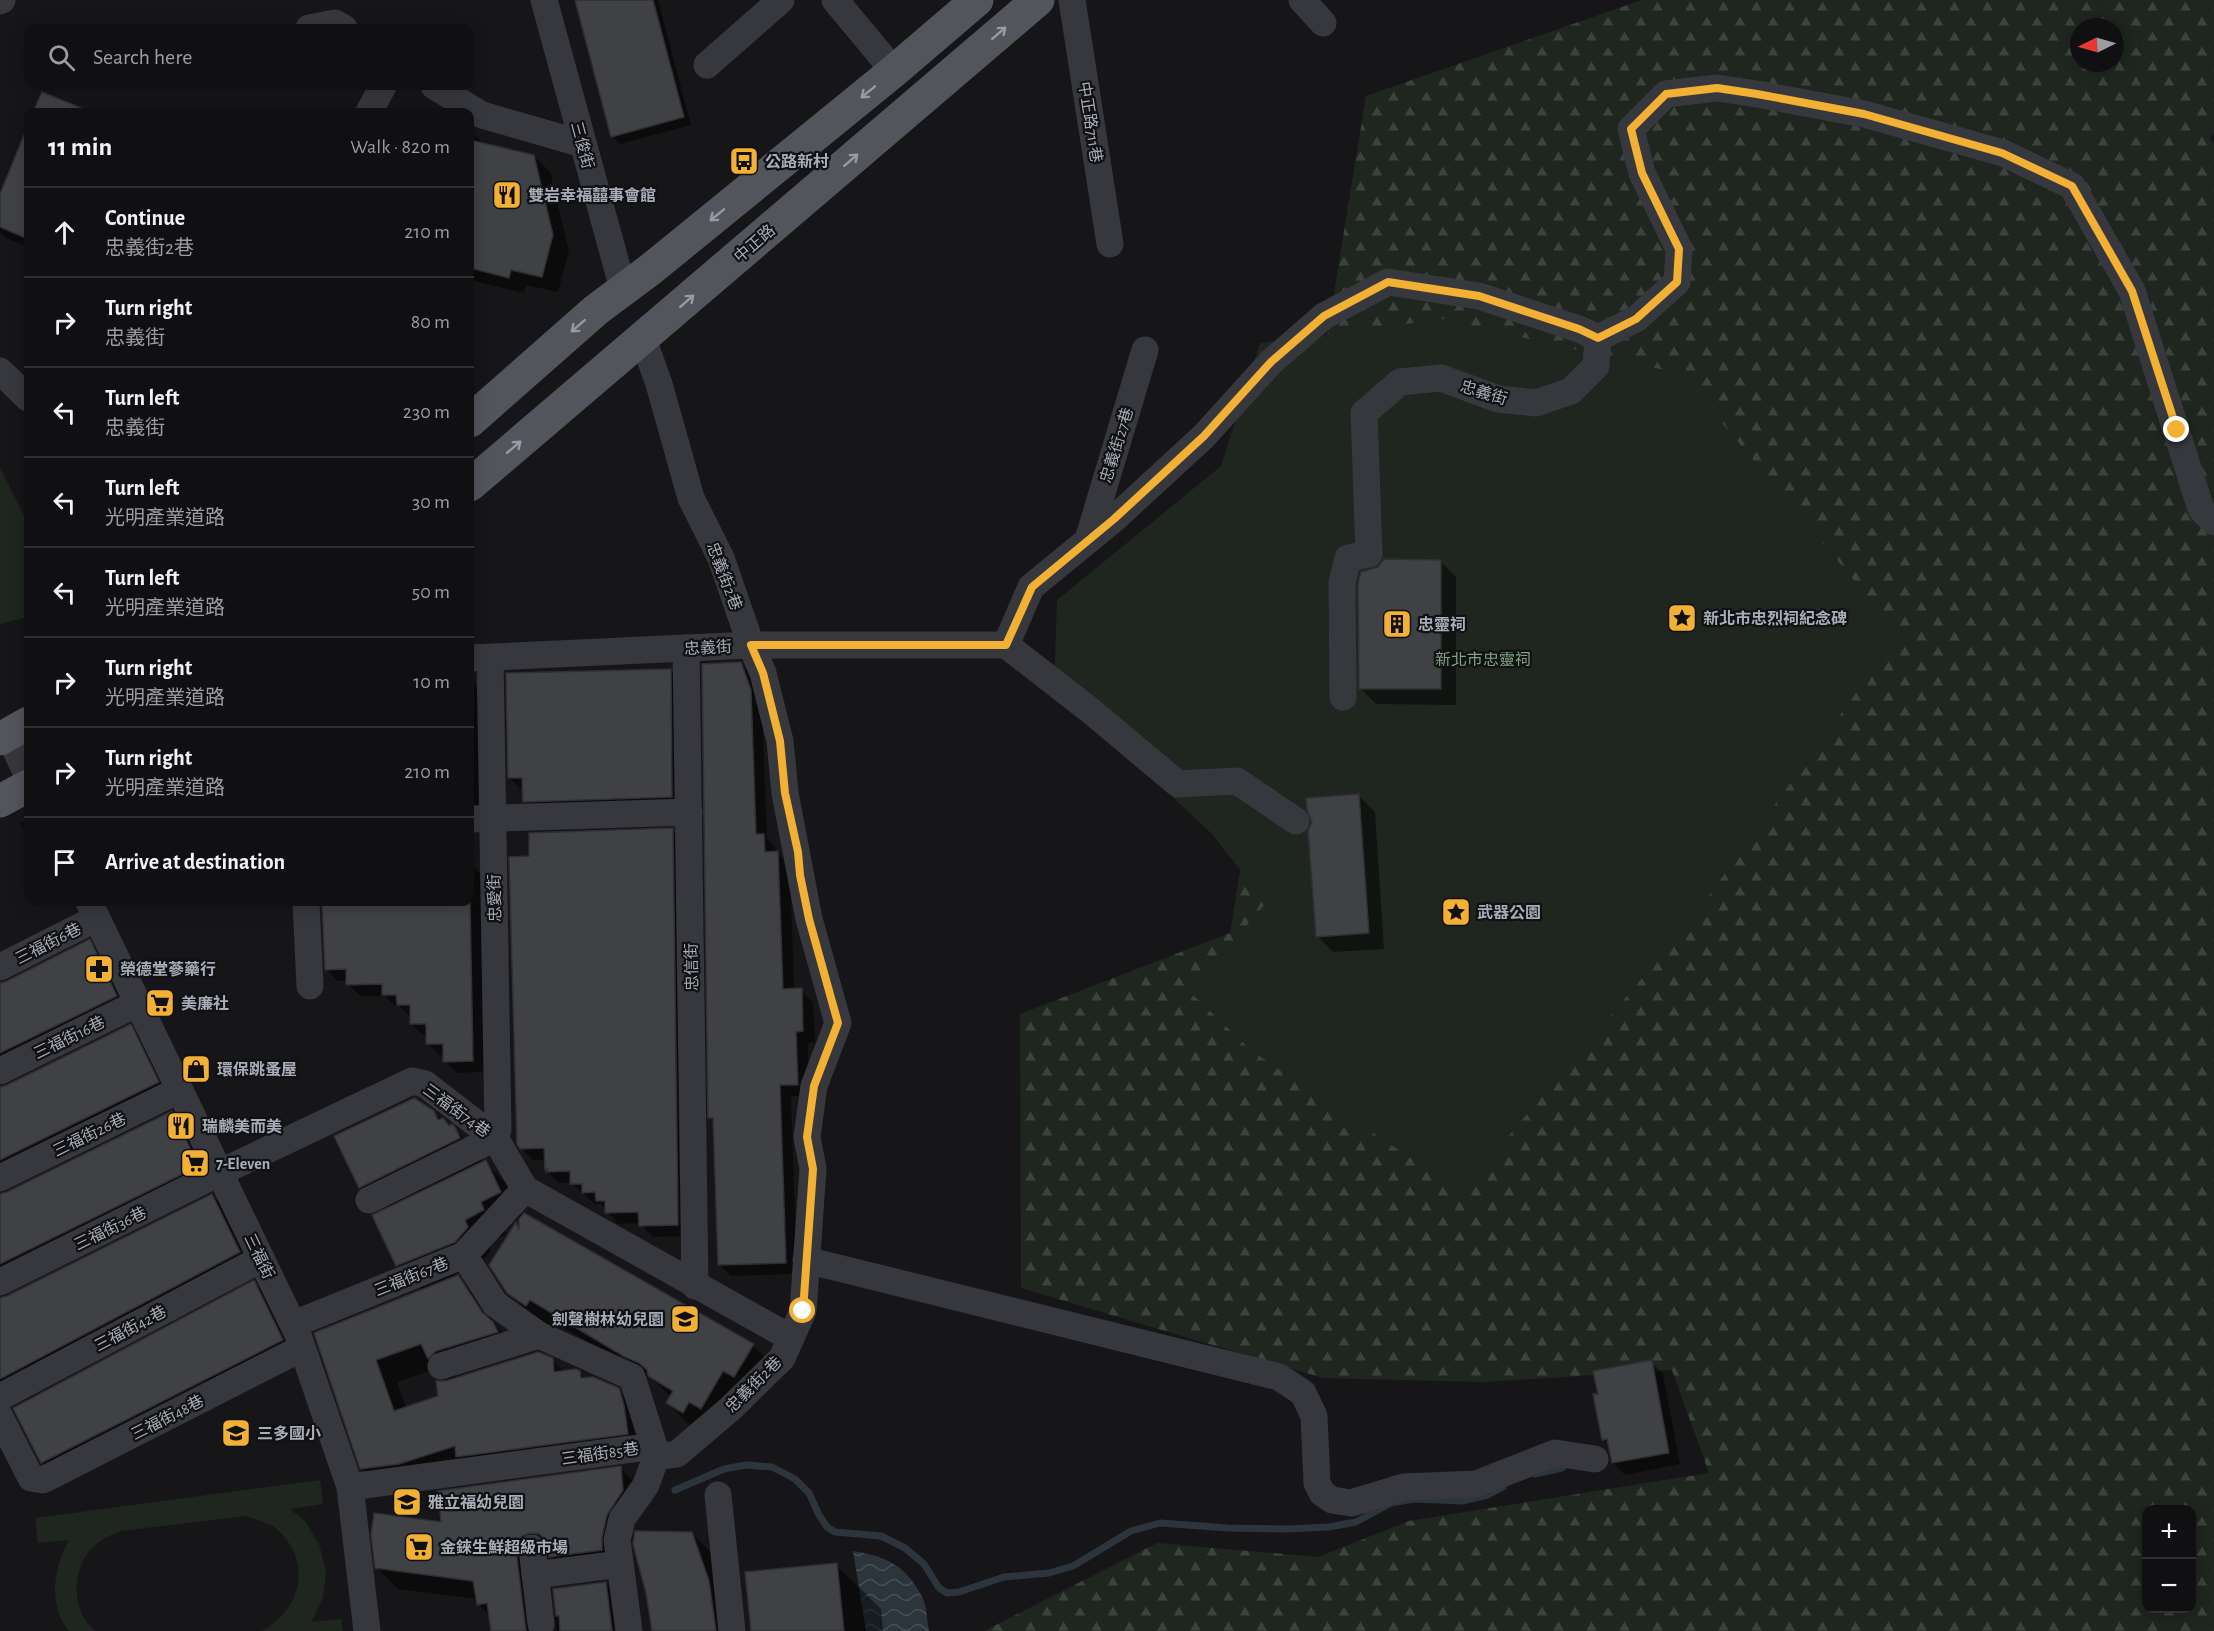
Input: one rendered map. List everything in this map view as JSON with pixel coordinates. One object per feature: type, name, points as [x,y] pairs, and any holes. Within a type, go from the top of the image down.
[{"type":"main road","points":[[474,417],[596,310],[651,269],[894,71],[977,0]]},
{"type":"main road","name":"中正路","points":[[474,482],[1038,0]]},
{"type":"main road","points":[[623,289],[643,339]]},
{"type":"main road","points":[[0,801],[24,788]]},
{"type":"street","name":"三俊街","points":[[544,0],[623,289]]},
{"type":"street","points":[[707,65],[781,0]]},
{"type":"street","points":[[835,0],[894,71]]},
{"type":"street","name":"中正路711巷","points":[[1072,0],[1110,244]]},
{"type":"street","points":[[1302,0],[1323,23]]},
{"type":"street","points":[[1296,821],[1237,781],[1178,784],[1091,711],[1006,645],[1032,587],[1204,436],[1271,362],[1324,316],[1388,282],[1479,296],[1579,329],[1598,338],[1636,319],[1677,282],[1679,249],[1642,173],[1631,129],[1666,94],[1717,88],[1864,114],[2002,153],[2072,186],[2132,291],[2201,509],[2214,522]]},
{"type":"street","points":[[371,108],[381,90]]},
{"type":"street","points":[[440,90],[469,108]]},
{"type":"street","points":[[474,111],[482,116],[583,144]]},
{"type":"street","name":"忠義街","points":[[1343,698],[1342,582],[1348,558],[1369,554],[1364,413],[1400,382],[1441,378],[1498,399],[1536,403],[1571,391],[1596,366],[1598,338]]},
{"type":"street","name":"忠義街2巷","points":[[643,339],[659,384],[691,498],[721,558],[763,673],[780,741],[785,793],[809,919],[838,1023],[814,1086],[808,1127],[807,1137],[813,1169],[803,1311],[782,1358],[731,1408],[677,1454],[655,1451]]},
{"type":"street","name":"忠義街27巷","points":[[1088,540],[1144,350]]},
{"type":"street","points":[[0,371],[24,394]]},
{"type":"street","name":"忠義街","points":[[480,658],[751,645],[1006,645]]},
{"type":"street","name":"忠信街","points":[[686,648],[696,1286]]},
{"type":"street","name":"忠愛街","points":[[480,658],[481,819],[498,1130],[495,1138]]},
{"type":"street","points":[[12,732],[24,765]]},
{"type":"street","points":[[481,819],[689,812]]},
{"type":"street","points":[[306,906],[310,986]]},
{"type":"street","name":"三福街6巷","points":[[0,967],[93,910]]},
{"type":"street","name":"三福街","points":[[93,910],[298,1336],[351,1487],[367,1631]]},
{"type":"street","name":"三福街16巷","points":[[0,1071],[138,1003]]},
{"type":"street","name":"三福街74巷","points":[[219,1173],[412,1081],[425,1084],[495,1138],[525,1189],[790,1338]]},
{"type":"street","name":"三福街26巷","points":[[0,1178],[179,1090]]},
{"type":"street","points":[[369,1200],[495,1138]]},
{"type":"street","name":"三福街36巷","points":[[0,1282],[219,1173]]},
{"type":"street","points":[[464,1255],[525,1189]]},
{"type":"street","name":"三福街67巷","points":[[298,1336],[464,1255],[495,1304],[540,1335],[632,1377],[655,1451]]},
{"type":"street","name":"三福街42巷","points":[[0,1397],[261,1259]]},
{"type":"street","points":[[806,1260],[1279,1377],[1303,1393],[1314,1416],[1317,1482],[1322,1493],[1332,1500],[1351,1503],[1404,1487],[1476,1484],[1556,1453],[1595,1459]]},
{"type":"street","points":[[441,1365],[540,1335]]},
{"type":"street","name":"三福街48巷","points":[[0,1418],[31,1478],[43,1480],[298,1336]]},
{"type":"street","name":"三福街85巷","points":[[351,1487],[655,1451],[646,1485],[622,1519],[617,1540],[629,1631]]},
{"type":"street","points":[[718,1495],[732,1631]]},
{"type":"street","points":[[532,1548],[541,1624]]},
{"type":"street","points":[[536,1575],[620,1564]]},
{"type":"green space","points":[[1642,0],[2214,0],[2214,133],[2210,138],[2214,144],[2214,1631],[984,1631],[1157,1543],[1318,1557],[1409,1521],[1709,1473],[1672,1370],[1484,1382],[1323,1378],[1021,1288],[1020,1014],[1230,933],[1366,96]]},
{"type":"green space","name":"新北市忠靈祠","points":[[1443,319],[1681,374],[1899,634],[1688,924],[1461,1192],[1252,1051],[1190,992],[1266,903],[1212,834],[1054,687],[1057,600],[1221,466],[1260,343]]},
{"type":"green space","points":[[0,468],[24,515],[24,618],[0,624]]},
{"type":"green space","points":[[320,1480],[323,1504],[290,1509],[305,1521],[319,1544],[326,1571],[323,1598],[311,1622],[341,1619],[343,1631],[262,1631],[285,1612],[292,1600],[299,1574],[297,1560],[291,1547],[278,1530],[265,1522],[245,1516],[121,1531],[102,1540],[87,1554],[78,1573],[77,1584],[82,1614],[95,1631],[69,1631],[62,1621],[55,1598],[55,1586],[60,1562],[69,1540],[38,1543],[35,1518]]},
{"type":"water","points":[[853,1551],[886,1560],[911,1579],[924,1603],[929,1631],[866,1631]]},
{"type":"building","points":[[575,0],[653,0],[684,117],[611,137]]},
{"type":"building","points":[[42,92],[81,108],[35,108]]},
{"type":"building","points":[[24,135],[24,237],[0,227],[0,194]]},
{"type":"building","name":"雙岩幸福囍事會館","points":[[474,141],[534,155],[553,235],[542,277],[511,270],[509,278],[474,269]]},
{"type":"building","name":"忠靈祠","points":[[1384,559],[1441,560],[1441,689],[1359,689],[1358,584],[1361,572],[1378,567]]},
{"type":"building","points":[[741,662],[751,690],[756,834],[764,834],[765,852],[778,851],[783,989],[802,988],[803,1031],[796,1032],[798,1085],[780,1085],[786,1263],[718,1265],[713,1118],[708,1118],[702,664]]},
{"type":"building","points":[[671,669],[672,797],[523,802],[522,778],[508,778],[506,673]]},
{"type":"building","points":[[1359,794],[1369,933],[1316,937],[1308,831],[1312,822],[1307,810],[1306,798]]},
{"type":"building","points":[[673,828],[678,1225],[639,1226],[638,1212],[605,1213],[605,1201],[596,1201],[595,1192],[582,1193],[582,1184],[570,1184],[570,1171],[546,1172],[548,1169],[545,1170],[544,1148],[520,1149],[517,1144],[509,857],[529,856],[529,833]]},
{"type":"building","points":[[322,906],[470,906],[473,1061],[443,1062],[443,1044],[426,1044],[426,1024],[410,1024],[410,1005],[397,1005],[396,995],[382,995],[382,984],[346,985],[346,969],[325,970]]},
{"type":"building","points":[[90,939],[117,996],[0,1053],[0,983]]},
{"type":"building","points":[[131,1024],[159,1082],[0,1160],[0,1087]]},
{"type":"building","points":[[414,1098],[434,1111],[438,1120],[443,1118],[449,1126],[452,1124],[460,1138],[359,1188],[334,1136]]},
{"type":"building","points":[[172,1111],[199,1166],[0,1264],[0,1194]]},
{"type":"building","points":[[486,1160],[501,1192],[481,1202],[484,1210],[465,1220],[468,1227],[455,1242],[396,1266],[372,1215]]},
{"type":"building","points":[[212,1194],[240,1252],[0,1379],[0,1298]]},
{"type":"building","points":[[524,1213],[754,1344],[734,1377],[723,1371],[701,1409],[689,1402],[683,1413],[666,1403],[673,1391],[648,1376],[647,1370],[639,1363],[623,1356],[530,1300],[526,1306],[507,1293],[489,1265],[516,1222],[519,1230],[519,1219]]},
{"type":"building","points":[[458,1275],[498,1332],[436,1351],[428,1359],[421,1344],[376,1360],[394,1411],[438,1396],[436,1381],[446,1381],[538,1352],[553,1358],[554,1372],[576,1369],[580,1371],[581,1378],[593,1377],[619,1388],[628,1434],[456,1457],[455,1446],[399,1464],[360,1469],[314,1333]]},
{"type":"building","points":[[254,1280],[283,1340],[41,1463],[13,1408]]},
{"type":"building","points":[[1652,1360],[1669,1453],[1612,1463],[1607,1439],[1602,1440],[1593,1394],[1598,1394],[1593,1371]]},
{"type":"building","points":[[621,1466],[623,1490],[607,1515],[602,1537],[602,1550],[549,1557],[545,1539],[539,1534],[530,1533],[522,1536],[518,1541],[516,1550],[526,1631],[491,1631],[487,1603],[477,1605],[473,1581],[375,1568],[371,1535],[374,1513],[441,1522],[438,1491]]},
{"type":"building","points":[[635,1531],[692,1532],[709,1581],[716,1631],[652,1631],[646,1593],[633,1544]]},
{"type":"building","points":[[837,1563],[844,1631],[751,1631],[745,1572]]},
{"type":"building","points":[[606,1582],[612,1631],[560,1631],[553,1589]]},
{"type":"waterway","points":[[675,1490],[724,1469],[746,1465],[772,1467],[795,1479],[809,1493],[827,1527],[835,1532],[881,1536],[905,1548],[924,1564],[939,1588],[947,1593],[959,1592],[1004,1577],[1049,1573],[1073,1566],[1131,1531],[1160,1523],[1228,1528],[1329,1527],[1356,1522],[1391,1503],[1414,1499],[1462,1501],[1488,1495],[1503,1487]]},
{"type":"waterway","points":[[1535,1474],[1562,1468]]},
{"type":"place","name":"公路新村","points":[[744,161]]},
{"type":"place","name":"雙岩幸福囍事會館","points":[[507,195]]},
{"type":"place","name":"新北市忠烈祠紀念碑","points":[[1682,618]]},
{"type":"place","name":"忠靈祠","points":[[1397,624]]},
{"type":"place","name":"武器公園","points":[[1456,912]]},
{"type":"place","name":"榮德堂蔘藥行","points":[[99,969]]},
{"type":"place","name":"美廉社","points":[[160,1003]]},
{"type":"place","name":"環保跳蚤屋","points":[[196,1069]]},
{"type":"place","name":"瑞麟美而美","points":[[181,1126]]},
{"type":"place","name":"7-Eleven","points":[[195,1163]]},
{"type":"place","name":"劍聲樹林幼兒園","points":[[685,1319]]},
{"type":"place","name":"三多國小","points":[[236,1433]]},
{"type":"place","name":"雅立福幼兒園","points":[[407,1502]]},
{"type":"place","name":"金錸生鮮超級市場","points":[[419,1547]]},
{"type":"route","points":[[803,1311],[813,1169],[807,1137],[814,1086],[838,1023],[809,919],[785,793],[780,741],[763,673],[751,645],[1006,645],[1032,587],[1114,519],[1204,436],[1271,362],[1324,316],[1388,282],[1479,296],[1579,329],[1598,338],[1636,319],[1677,282],[1679,249],[1642,173],[1631,129],[1666,94],[1717,88],[1864,114],[2002,153],[2072,186],[2132,291],[2177,430]]}]
